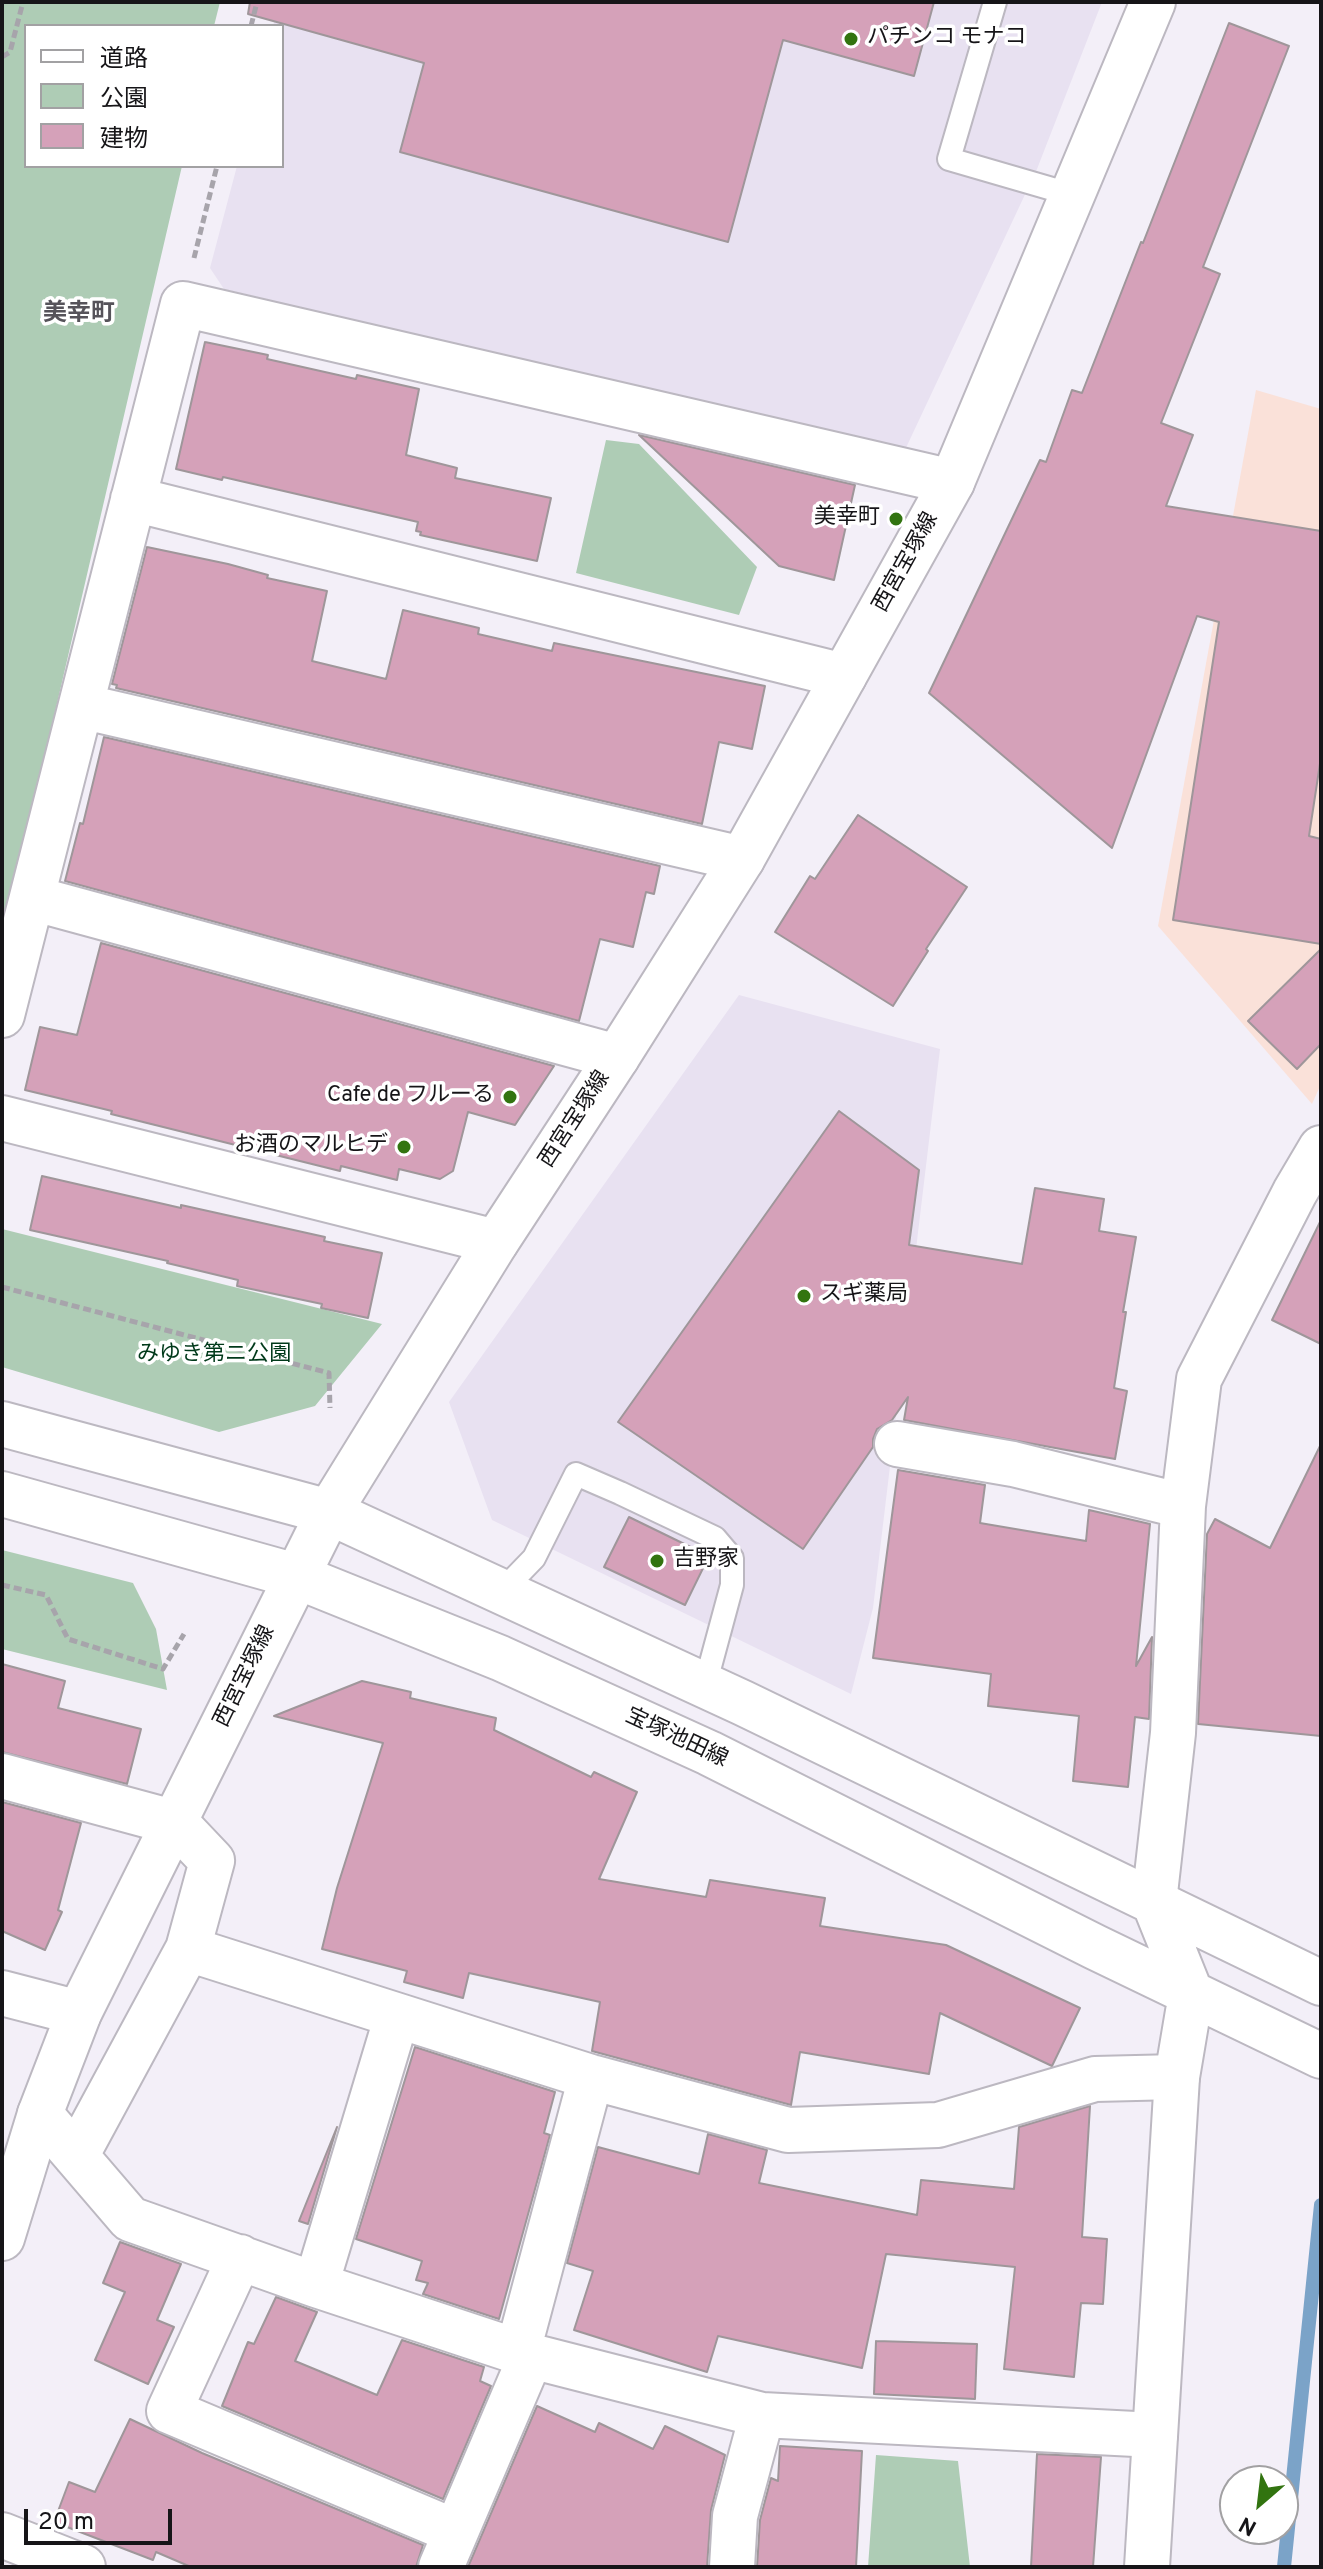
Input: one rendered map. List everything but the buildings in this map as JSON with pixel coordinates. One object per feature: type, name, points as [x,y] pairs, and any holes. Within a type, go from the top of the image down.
[{"type":"street","name":"西宮宝塚線","points":[[2,2238],[40,2114],[79,2013],[296,1576],[329,1512],[496,1242],[742,859],[952,482],[1153,2]]},
{"type":"street","points":[[2,1015],[183,304],[952,482]]},
{"type":"street","points":[[133,499],[844,676]]},
{"type":"street","points":[[81,706],[742,859]]},
{"type":"street","points":[[32,898],[617,1057]]},
{"type":"street","points":[[2,1118],[496,1242]]},
{"type":"street","points":[[1147,2567],[1177,2077],[1191,1994],[1154,1902],[1173,1733],[1183,1506],[1199,1379],[1288,1205],[1321,1148]]},
{"type":"street","points":[[2,1424],[329,1512],[705,1685],[1321,1983]]},
{"type":"street","points":[[897,1444],[1013,1464],[1183,1506]]},
{"type":"street","name":"宝塚池田線","points":[[2,1494],[296,1576],[500,1658],[709,1753],[1321,2056]]},
{"type":"street","points":[[2,1776],[176,1823],[212,1861],[188,1949],[76,2156]]},
{"type":"street","points":[[188,1949],[591,2077],[788,2130],[938,2125],[1095,2079],[1177,2077]]},
{"type":"street","points":[[2,1993],[79,2013]]},
{"type":"street","points":[[316,2285],[397,2016]]},
{"type":"street","points":[[240,2257],[169,2411],[448,2550],[524,2354],[591,2077]]},
{"type":"street","points":[[40,2114],[130,2219],[524,2354],[762,2415],[1155,2435]]},
{"type":"street","points":[[732,2567],[735,2516],[762,2415]]},
{"type":"street","points":[[2,2535],[83,2567]]},
{"type":"lane","points":[[995,2],[949,159],[1073,195]]},
{"type":"lane","points":[[502,1591],[534,1558],[576,1474],[620,1493],[715,1538],[732,1558],[732,1585],[705,1685]]},
{"type":"path","points":[[2,57],[10,52],[23,2]]},
{"type":"path","points":[[252,24],[257,2]]},
{"type":"path","points":[[183,304],[217,168]]},
{"type":"path","points":[[2,1287],[329,1373],[330,1408]]},
{"type":"path","points":[[2,1585],[46,1595],[68,1639],[163,1669],[184,1634]]},
{"type":"shaded area","points":[[280,2],[1102,2],[1037,169],[904,452],[224,289],[210,268],[236,168],[284,168],[284,24],[274,24]]},
{"type":"shaded area","points":[[1256,390],[1321,409],[1321,1084],[1312,1104],[1158,926]]},
{"type":"shaded area","points":[[739,995],[940,1049],[873,1608],[851,1694],[492,1520],[449,1402]]},
{"type":"green space","points":[[2,2],[220,2],[214,24],[24,24],[24,168],[182,168],[2,940]]},
{"type":"green space","points":[[606,440],[639,444],[757,567],[739,615],[576,573]]},
{"type":"green space","name":"みゆき第ニ公園","points":[[2,1229],[382,1324],[315,1406],[219,1432],[2,1367]]},
{"type":"green space","points":[[2,1550],[133,1583],[156,1629],[167,1690],[2,1649]]},
{"type":"green space","points":[[876,2455],[958,2461],[970,2567],[868,2567]]},
{"type":"waterway","points":[[1284,2567],[1321,2205]]},
{"type":"place","name":"パチンコ モナコ","points":[[851,39]]},
{"type":"place","name":"美幸町","points":[[896,519]]},
{"type":"place","name":"Cafe de フルーる","points":[[510,1097]]},
{"type":"place","name":"お酒のマルヒデ","points":[[404,1147]]},
{"type":"place","name":"スギ薬局","points":[[804,1296]]},
{"type":"place","name":"吉野家","points":[[657,1561]]},
{"type":"district","name":"美幸町","points":[[79,315]]}]
